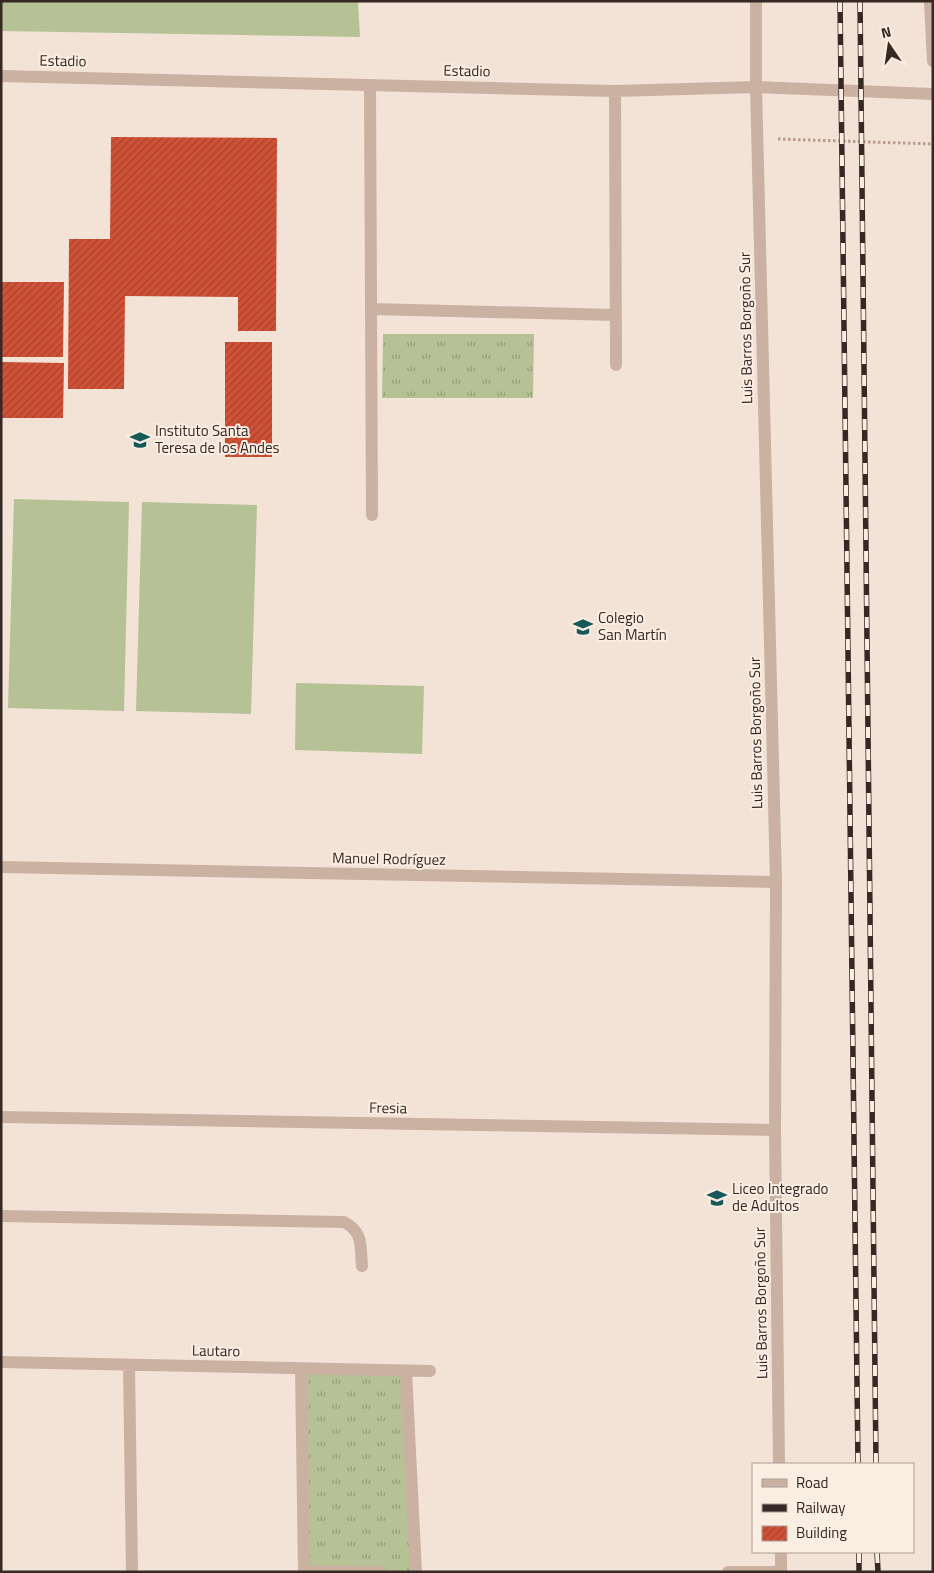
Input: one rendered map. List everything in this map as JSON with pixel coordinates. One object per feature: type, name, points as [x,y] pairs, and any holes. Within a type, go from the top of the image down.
[{"type":"street","name":"Luis Barros Borgoño Sur","points":[[756,1],[756,87],[776,882],[774,1130],[779,1463]]},
{"type":"street","points":[[930,1],[933,61]]},
{"type":"street","name":"Estadio","points":[[1,76],[615,91],[756,87],[933,94]]},
{"type":"street","points":[[370,85],[372,515]]},
{"type":"street","points":[[615,91],[616,365]]},
{"type":"street","points":[[371,309],[616,315]]},
{"type":"street","name":"Manuel Rodríguez","points":[[1,867],[776,882]]},
{"type":"street","name":"Fresia","points":[[1,1117],[774,1130]]},
{"type":"street","points":[[1,1216],[344,1222],[353,1226],[360,1236],[362,1266]]},
{"type":"street","name":"Lautaro","points":[[1,1362],[430,1371]]},
{"type":"street","points":[[129,1365],[132,1572]]},
{"type":"street","points":[[301,1369],[304,1571],[380,1572]]},
{"type":"street","points":[[406,1371],[416,1572]]},
{"type":"street","points":[[728,1572],[781,1572],[781,1553]]},
{"type":"path","points":[[758,139],[933,144]]},
{"type":"green space","points":[[1,1],[358,1],[360,37],[1,31]]},
{"type":"green space","points":[[383,334],[534,334],[533,398],[382,398]]},
{"type":"green space","points":[[14,499],[129,502],[124,711],[8,708]]},
{"type":"green space","points":[[142,502],[257,505],[251,714],[136,711]]},
{"type":"green space","points":[[296,683],[424,686],[422,754],[295,750]]},
{"type":"green space","points":[[301,1369],[406,1371],[416,1572],[304,1571]]},
{"type":"building","points":[[111,137],[277,138],[276,331],[238,331],[238,297],[125,296],[124,389],[68,389],[69,239],[110,239]]},
{"type":"building","points":[[1,282],[64,282],[63,357],[1,357]]},
{"type":"building","points":[[225,342],[272,342],[272,457],[225,457]]},
{"type":"building","points":[[1,362],[64,363],[63,418],[1,418]]},
{"type":"railway","points":[[840,1],[858,1463]]},
{"type":"railway","points":[[860,1],[876,1463]]},
{"type":"railway","points":[[859,1553],[859,1572]]},
{"type":"railway","points":[[877,1553],[878,1572]]},
{"type":"place","name":"Instituto Santa Teresa de los Andes","points":[[140,440]]},
{"type":"place","name":"Colegio San Martín","points":[[583,627]]},
{"type":"place","name":"Liceo Integrado de Adultos","points":[[717,1198]]}]
